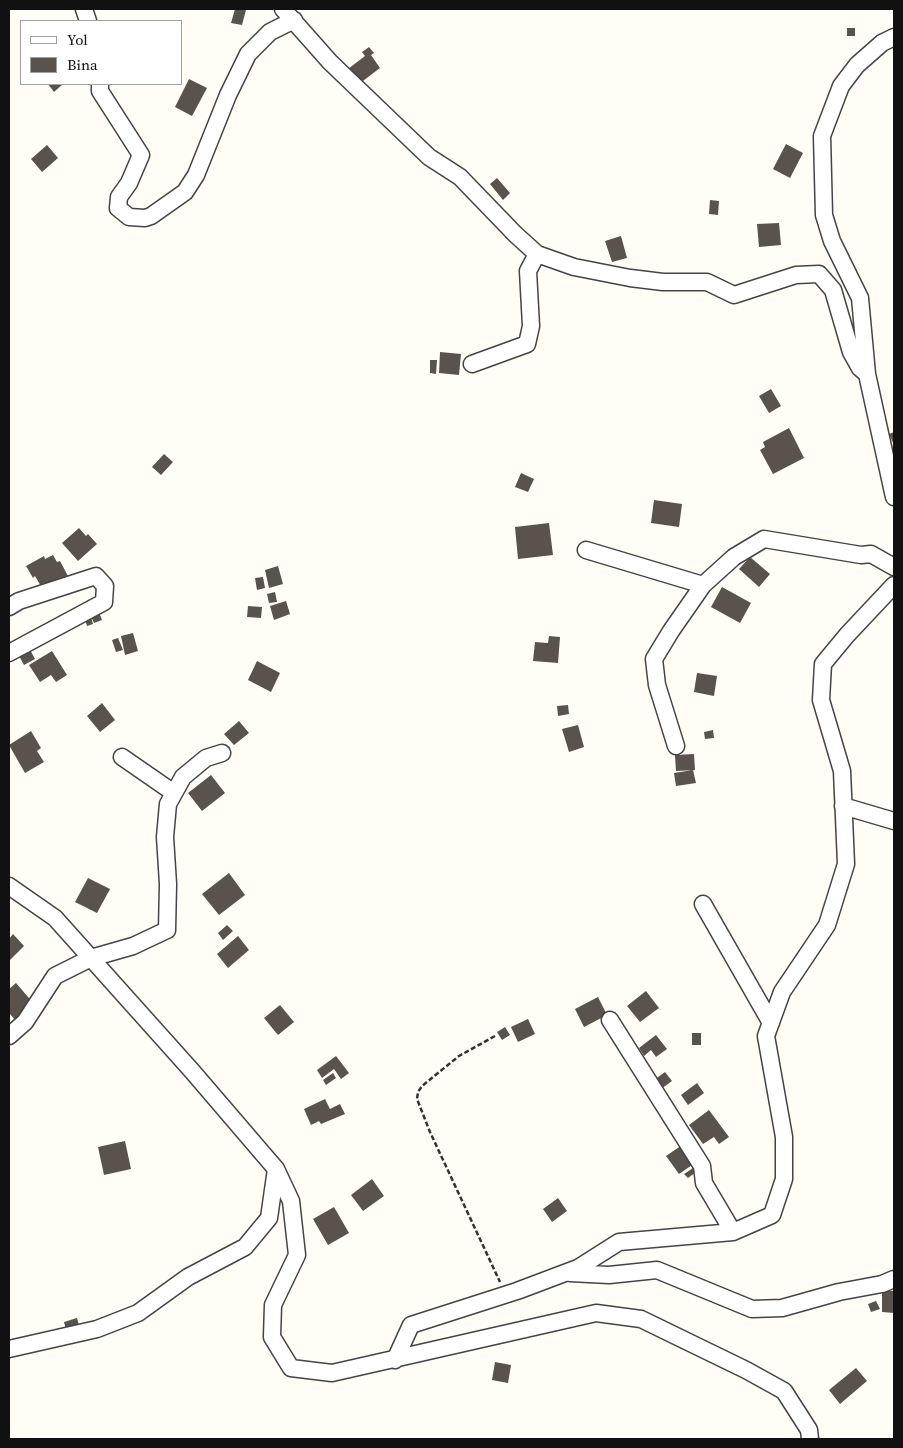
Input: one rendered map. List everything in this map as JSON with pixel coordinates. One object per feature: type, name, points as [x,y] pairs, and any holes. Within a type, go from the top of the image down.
[{"type":"street","points":[[100,85],[100,91],[141,155],[129,183],[119,196],[118,208],[129,217],[145,218],[151,216],[185,192],[196,175],[228,95],[248,54],[288,14],[330,62],[429,157],[460,177],[515,234],[538,254],[574,267],[630,278],[662,282],[707,282],[734,295],[796,275],[819,274],[833,290],[851,352],[860,368],[866,374]]},
{"type":"street","points":[[894,38],[882,44],[857,65],[841,86],[822,136],[824,215],[832,241],[860,298],[866,374],[894,497]]},
{"type":"street","points":[[472,364],[527,344],[531,326],[528,271],[538,254]]},
{"type":"street","points":[[676,746],[657,685],[654,660],[671,631],[703,585],[734,556],[764,539],[861,555],[871,554],[894,567]]},
{"type":"street","points":[[586,550],[703,585]]},
{"type":"street","points":[[9,606],[96,576],[105,586],[104,602],[9,653]]},
{"type":"street","points":[[395,1360],[411,1325],[506,1295],[578,1268],[619,1242],[733,1232],[772,1215],[784,1179],[784,1137],[766,1036],[782,992],[827,925],[846,864],[842,771],[821,700],[823,664],[847,635],[894,585]]},
{"type":"street","points":[[9,1036],[25,1022],[55,976],[91,958],[133,946],[167,930],[166,837],[168,804],[183,777],[206,758],[222,753]]},
{"type":"street","points":[[122,757],[174,793]]},
{"type":"street","points":[[843,806],[894,821]]},
{"type":"street","points":[[9,886],[55,918],[276,1169],[291,1201],[297,1254],[273,1305],[272,1338],[291,1368],[332,1373],[596,1314],[641,1319],[746,1370],[784,1391],[809,1430],[810,1439]]},
{"type":"street","points":[[703,904],[771,1023]]},
{"type":"street","points":[[610,1020],[702,1166],[704,1183],[733,1232]]},
{"type":"street","points":[[9,1349],[97,1329],[138,1312],[188,1277],[245,1247],[268,1218],[276,1169]]},
{"type":"street","points":[[565,1273],[609,1274],[657,1270],[752,1309],[782,1308],[839,1292],[882,1284],[894,1279]]},
{"type":"path","points":[[495,1036],[459,1056],[422,1086],[418,1092],[417,1099],[430,1132],[506,1295]]},
{"type":"building","points":[[235,9],[246,10],[242,25],[231,23]]},
{"type":"building","points":[[847,28],[855,28],[855,36],[847,36]]},
{"type":"building","points":[[369,47],[374,53],[371,55],[380,68],[359,84],[348,69],[365,56],[362,52]]},
{"type":"building","points":[[189,79],[207,88],[192,116],[175,107]]},
{"type":"building","points":[[49,85],[62,85],[54,92]]},
{"type":"building","points":[[786,144],[803,153],[790,178],[773,169]]},
{"type":"building","points":[[47,145],[58,158],[42,172],[31,159]]},
{"type":"building","points":[[497,178],[510,193],[503,200],[490,184]]},
{"type":"building","points":[[710,200],[719,201],[718,215],[709,214]]},
{"type":"building","points":[[779,223],[781,245],[759,247],[757,224]]},
{"type":"building","points":[[621,236],[627,258],[612,262],[605,241]]},
{"type":"building","points":[[440,352],[461,354],[459,375],[439,373]]},
{"type":"building","points":[[430,360],[437,360],[436,374],[430,373]]},
{"type":"building","points":[[771,389],[781,406],[769,413],[759,396]]},
{"type":"building","points":[[789,428],[804,458],[773,474],[760,450],[765,447],[763,442]]},
{"type":"building","points":[[894,432],[894,445],[889,434]]},
{"type":"building","points":[[164,454],[173,462],[161,475],[152,467]]},
{"type":"building","points":[[521,473],[534,479],[528,492],[515,487]]},
{"type":"building","points":[[654,500],[682,504],[679,527],[651,523]]},
{"type":"building","points":[[549,523],[553,555],[518,559],[515,527]]},
{"type":"building","points":[[79,528],[97,544],[78,561],[62,543]]},
{"type":"building","points":[[53,555],[57,562],[60,561],[69,578],[42,588],[26,566],[44,556],[45,559]]},
{"type":"building","points":[[750,557],[770,574],[759,587],[739,569]]},
{"type":"building","points":[[278,566],[283,584],[269,588],[265,570]]},
{"type":"building","points":[[263,577],[265,588],[257,590],[255,578]]},
{"type":"building","points":[[722,587],[751,603],[740,623],[711,607]]},
{"type":"building","points":[[275,592],[277,602],[269,603],[267,594]]},
{"type":"building","points":[[286,601],[290,614],[274,620],[270,606]]},
{"type":"building","points":[[248,606],[262,607],[261,618],[247,617]]},
{"type":"building","points":[[98,610],[102,620],[94,623],[90,614]]},
{"type":"building","points":[[90,614],[93,624],[87,626],[84,616]]},
{"type":"building","points":[[133,633],[138,651],[125,655],[121,636]]},
{"type":"building","points":[[549,636],[560,637],[558,663],[533,661],[535,642],[548,643]]},
{"type":"building","points":[[118,638],[123,650],[116,652],[112,640]]},
{"type":"building","points":[[29,648],[35,659],[24,665],[18,654]]},
{"type":"building","points":[[52,651],[67,675],[56,682],[51,675],[40,682],[29,665]]},
{"type":"building","points":[[257,661],[280,673],[271,692],[248,680]]},
{"type":"building","points":[[697,673],[717,676],[714,696],[694,692]]},
{"type":"building","points":[[102,703],[115,720],[100,732],[87,716]]},
{"type":"building","points":[[568,705],[569,714],[558,716],[557,706]]},
{"type":"building","points":[[239,721],[249,733],[234,745],[224,734]]},
{"type":"building","points":[[578,725],[584,747],[569,752],[562,729]]},
{"type":"building","points":[[713,730],[714,738],[705,739],[704,732]]},
{"type":"building","points":[[31,731],[41,748],[37,751],[44,762],[25,773],[9,745]]},
{"type":"building","points":[[694,754],[695,770],[676,771],[675,755]]},
{"type":"building","points":[[693,770],[696,783],[676,786],[674,773]]},
{"type":"building","points":[[211,775],[225,793],[202,811],[188,793]]},
{"type":"building","points":[[229,873],[245,895],[219,915],[202,894]]},
{"type":"building","points":[[88,878],[110,889],[97,913],[75,902]]},
{"type":"building","points":[[227,925],[233,931],[223,940],[218,933]]},
{"type":"building","points":[[13,934],[24,946],[9,961],[9,939]]},
{"type":"building","points":[[238,936],[249,950],[228,968],[217,954]]},
{"type":"building","points":[[16,983],[35,1005],[16,1021],[9,1013],[9,989]]},
{"type":"building","points":[[646,991],[659,1008],[640,1022],[627,1006]]},
{"type":"building","points":[[598,997],[607,1015],[584,1027],[575,1009]]},
{"type":"building","points":[[280,1005],[294,1022],[278,1035],[264,1018]]},
{"type":"building","points":[[528,1019],[535,1034],[518,1042],[511,1027]]},
{"type":"building","points":[[505,1027],[510,1035],[502,1040],[497,1032]]},
{"type":"building","points":[[692,1033],[701,1033],[701,1045],[692,1045]]},
{"type":"building","points":[[656,1035],[667,1049],[656,1057],[651,1050],[644,1056],[639,1048]]},
{"type":"building","points":[[336,1056],[349,1073],[341,1079],[334,1069],[322,1078],[317,1070]]},
{"type":"building","points":[[665,1072],[672,1081],[661,1089],[654,1080]]},
{"type":"building","points":[[333,1073],[336,1078],[326,1085],[323,1080]]},
{"type":"building","points":[[697,1083],[704,1093],[688,1105],[681,1095]]},
{"type":"building","points":[[325,1099],[330,1109],[340,1104],[345,1114],[321,1124],[319,1121],[311,1125],[304,1109]]},
{"type":"building","points":[[709,1110],[729,1137],[719,1144],[714,1137],[703,1144],[689,1125]]},
{"type":"building","points":[[125,1141],[131,1169],[104,1175],[98,1147]]},
{"type":"building","points":[[685,1143],[698,1161],[679,1174],[666,1156]]},
{"type":"building","points":[[693,1168],[696,1172],[688,1178],[684,1174]]},
{"type":"building","points":[[372,1179],[384,1196],[363,1211],[351,1195]]},
{"type":"building","points":[[558,1198],[567,1211],[552,1222],[543,1209]]},
{"type":"building","points":[[334,1207],[349,1233],[328,1245],[313,1219]]},
{"type":"building","points":[[882,1291],[894,1291],[894,1313],[882,1312]]},
{"type":"building","points":[[876,1301],[880,1309],[871,1312],[868,1304]]},
{"type":"building","points":[[77,1318],[80,1329],[67,1333],[64,1322]]},
{"type":"building","points":[[495,1362],[511,1365],[508,1383],[492,1380]]},
{"type":"building","points":[[856,1368],[867,1381],[840,1404],[829,1390]]}]
